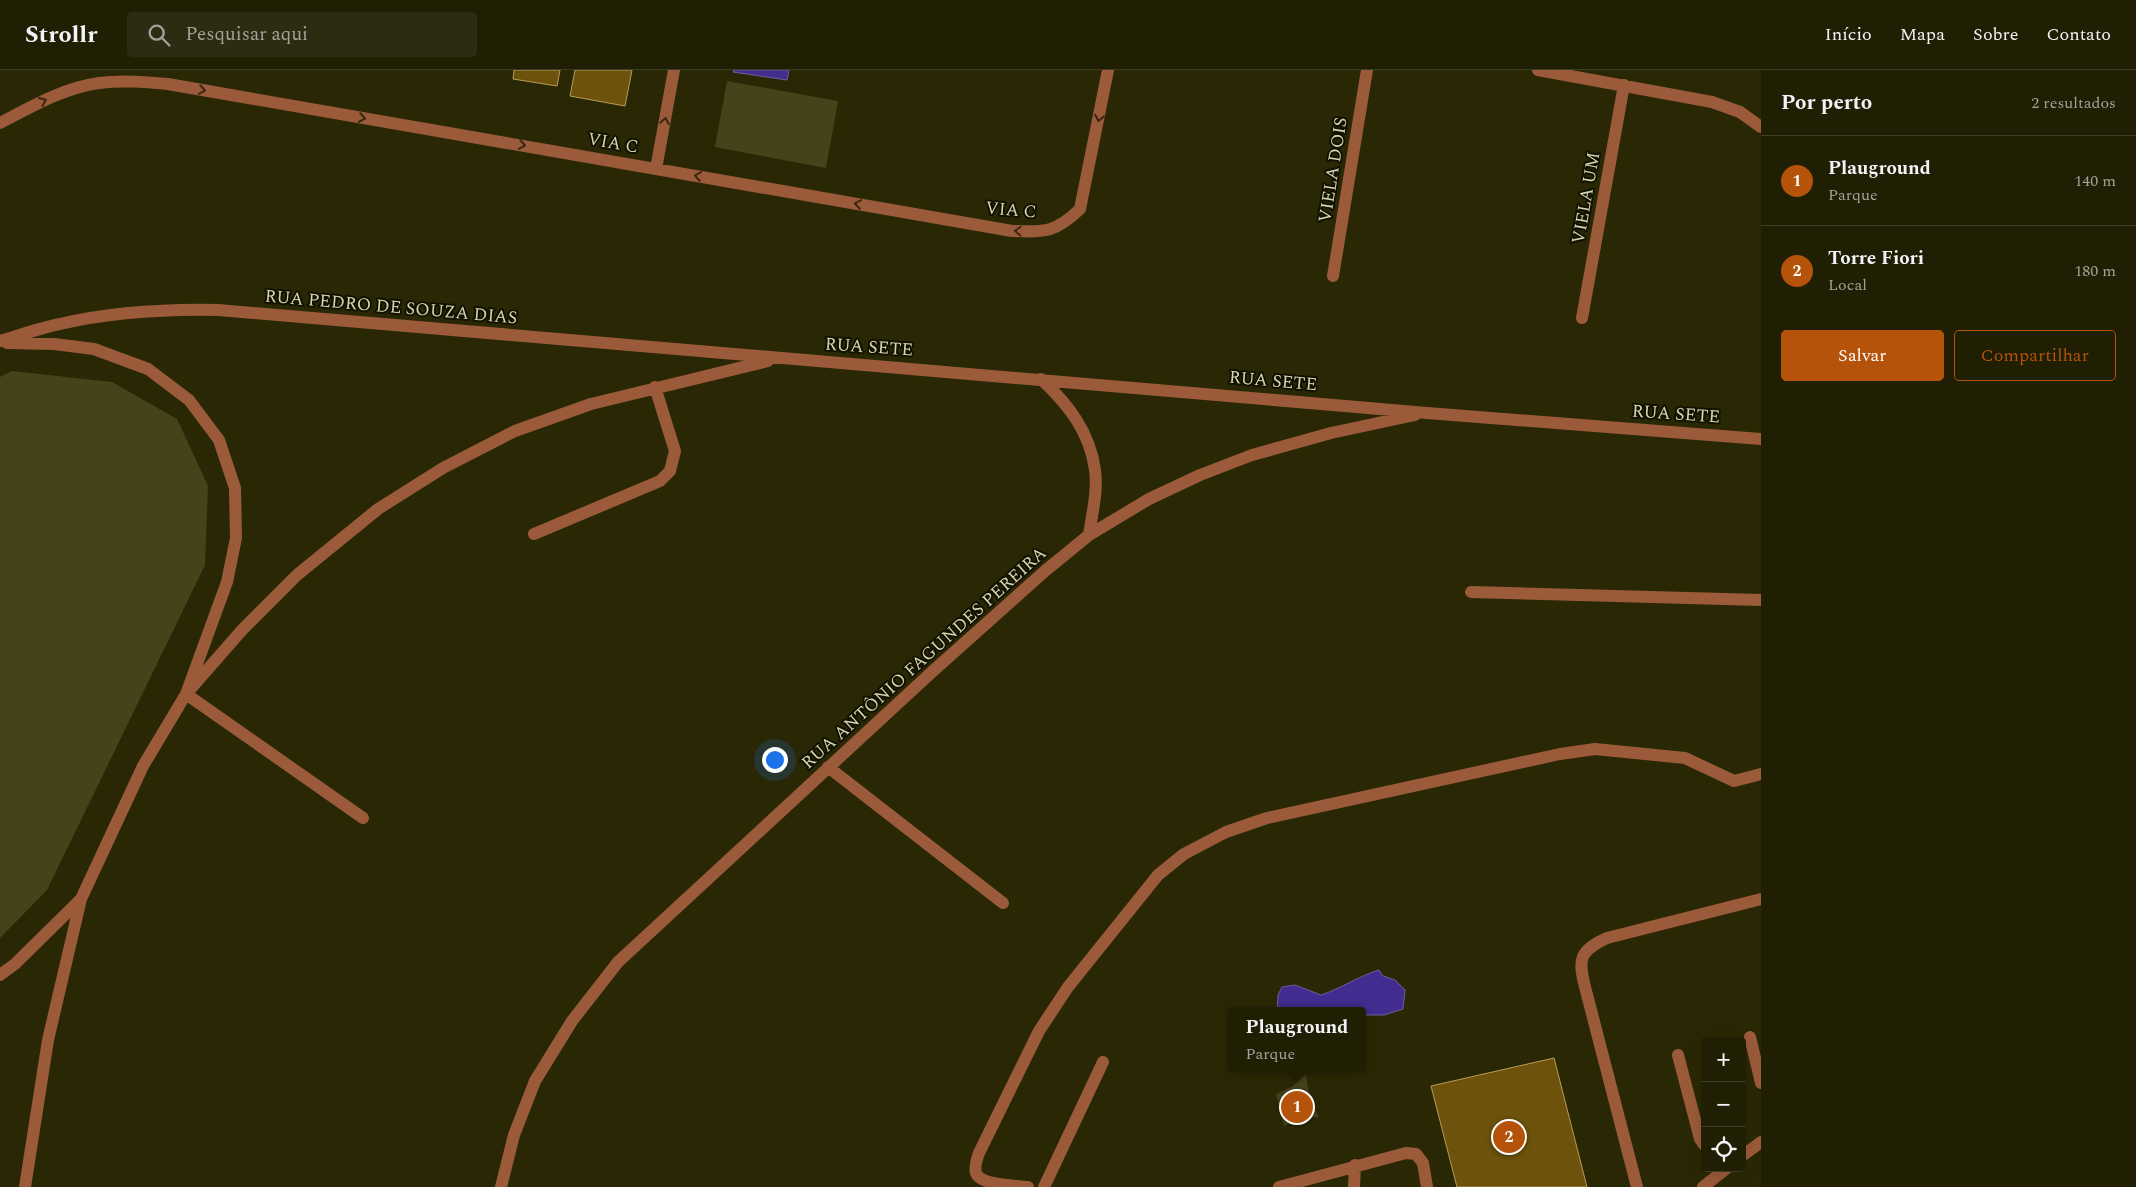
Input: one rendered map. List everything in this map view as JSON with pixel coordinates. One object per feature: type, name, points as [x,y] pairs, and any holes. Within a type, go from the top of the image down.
[{"type":"street","points":[[656,169],[674,70]]},
{"type":"street","name":"VIA C","points":[[0,124],[37,103],[67,91],[98,83],[137,81],[168,84],[1012,231],[1040,232],[1064,224],[1080,210],[1108,70]]},
{"type":"street","name":"VIELA DOIS","points":[[1333,276],[1367,70]]},
{"type":"street","points":[[1538,70],[1712,102],[1740,112],[1761,127]]},
{"type":"street","name":"VIELA UM","points":[[1582,318],[1624,85]]},
{"type":"street","name":"RUA PEDRO DE SOUZA DIAS","points":[[0,342],[59,324],[112,314],[163,310],[218,310],[781,358]]},
{"type":"street","points":[[0,342],[54,344],[94,349],[148,369],[189,400],[219,440],[235,488],[236,538],[228,582],[186,694],[143,766],[81,899],[48,1040],[25,1187]]},
{"type":"street","points":[[186,694],[242,630],[297,575],[378,510],[443,468],[515,431],[592,404],[781,358]]},
{"type":"street","name":"RUA SETE","points":[[781,358],[1427,413],[1761,439]]},
{"type":"street","points":[[1041,379],[1065,402],[1086,435],[1095,470],[1094,501],[1088,535]]},
{"type":"street","points":[[534,534],[660,481],[670,471],[675,451],[656,387]]},
{"type":"street","name":"RUA ANTÔNIO FAGUNDES PEREIRA","points":[[501,1187],[514,1134],[535,1081],[572,1021],[618,962],[932,671],[1088,535],[1158,495],[1200,475],[1252,455],[1332,433],[1427,413]]},
{"type":"street","points":[[1471,592],[1761,600]]},
{"type":"street","points":[[186,694],[363,818]]},
{"type":"street","points":[[1028,1187],[988,1182],[980,1179],[976,1173],[975,1163],[979,1153],[1039,1031],[1068,987],[1158,875],[1184,854],[1226,832],[1267,818],[1560,754],[1596,749],[1685,758],[1709,771],[1734,781],[1761,774]]},
{"type":"street","points":[[828,767],[1003,903]]},
{"type":"street","points":[[0,975],[15,964],[81,899]]},
{"type":"street","points":[[1637,1187],[1584,987],[1581,972],[1581,956],[1589,946],[1607,938],[1761,899]]},
{"type":"street","points":[[1750,1037],[1761,1083]]},
{"type":"street","points":[[1678,1055],[1701,1140]]},
{"type":"street","points":[[1044,1187],[1104,1062]]},
{"type":"street","points":[[1746,1153],[1761,1142]]},
{"type":"street","points":[[1279,1187],[1406,1153],[1416,1154],[1423,1163],[1428,1187]]},
{"type":"street","points":[[1354,1187],[1355,1166]]},
{"type":"street","points":[[1702,1187],[1720,1172]]},
{"type":"shaded area","points":[[734,70],[789,70],[787,80],[733,72]]},
{"type":"shaded area","points":[[727,81],[838,101],[826,168],[715,147]]},
{"type":"shaded area","points":[[12,371],[112,382],[177,419],[208,486],[205,565],[47,890],[0,938],[0,377]]},
{"type":"shaded area","points":[[1379,970],[1383,976],[1395,980],[1405,990],[1403,1009],[1384,1015],[1366,1015],[1366,1007],[1277,1007],[1278,995],[1282,987],[1295,985],[1321,995]]},
{"type":"shaded area","points":[[1306,1074],[1309,1096],[1319,1117],[1300,1119],[1284,1126],[1276,1094],[1293,1086]]},
{"type":"building","points":[[514,70],[560,70],[557,86],[513,79]]},
{"type":"building","points":[[575,70],[632,70],[625,106],[570,96]]},
{"type":"building","points":[[1554,1058],[1587,1187],[1457,1187],[1431,1086]]},
{"type":"place","name":"Plauground","points":[[1297,1107]]},
{"type":"place","name":"Torre Fiori","points":[[1509,1137]]}]
